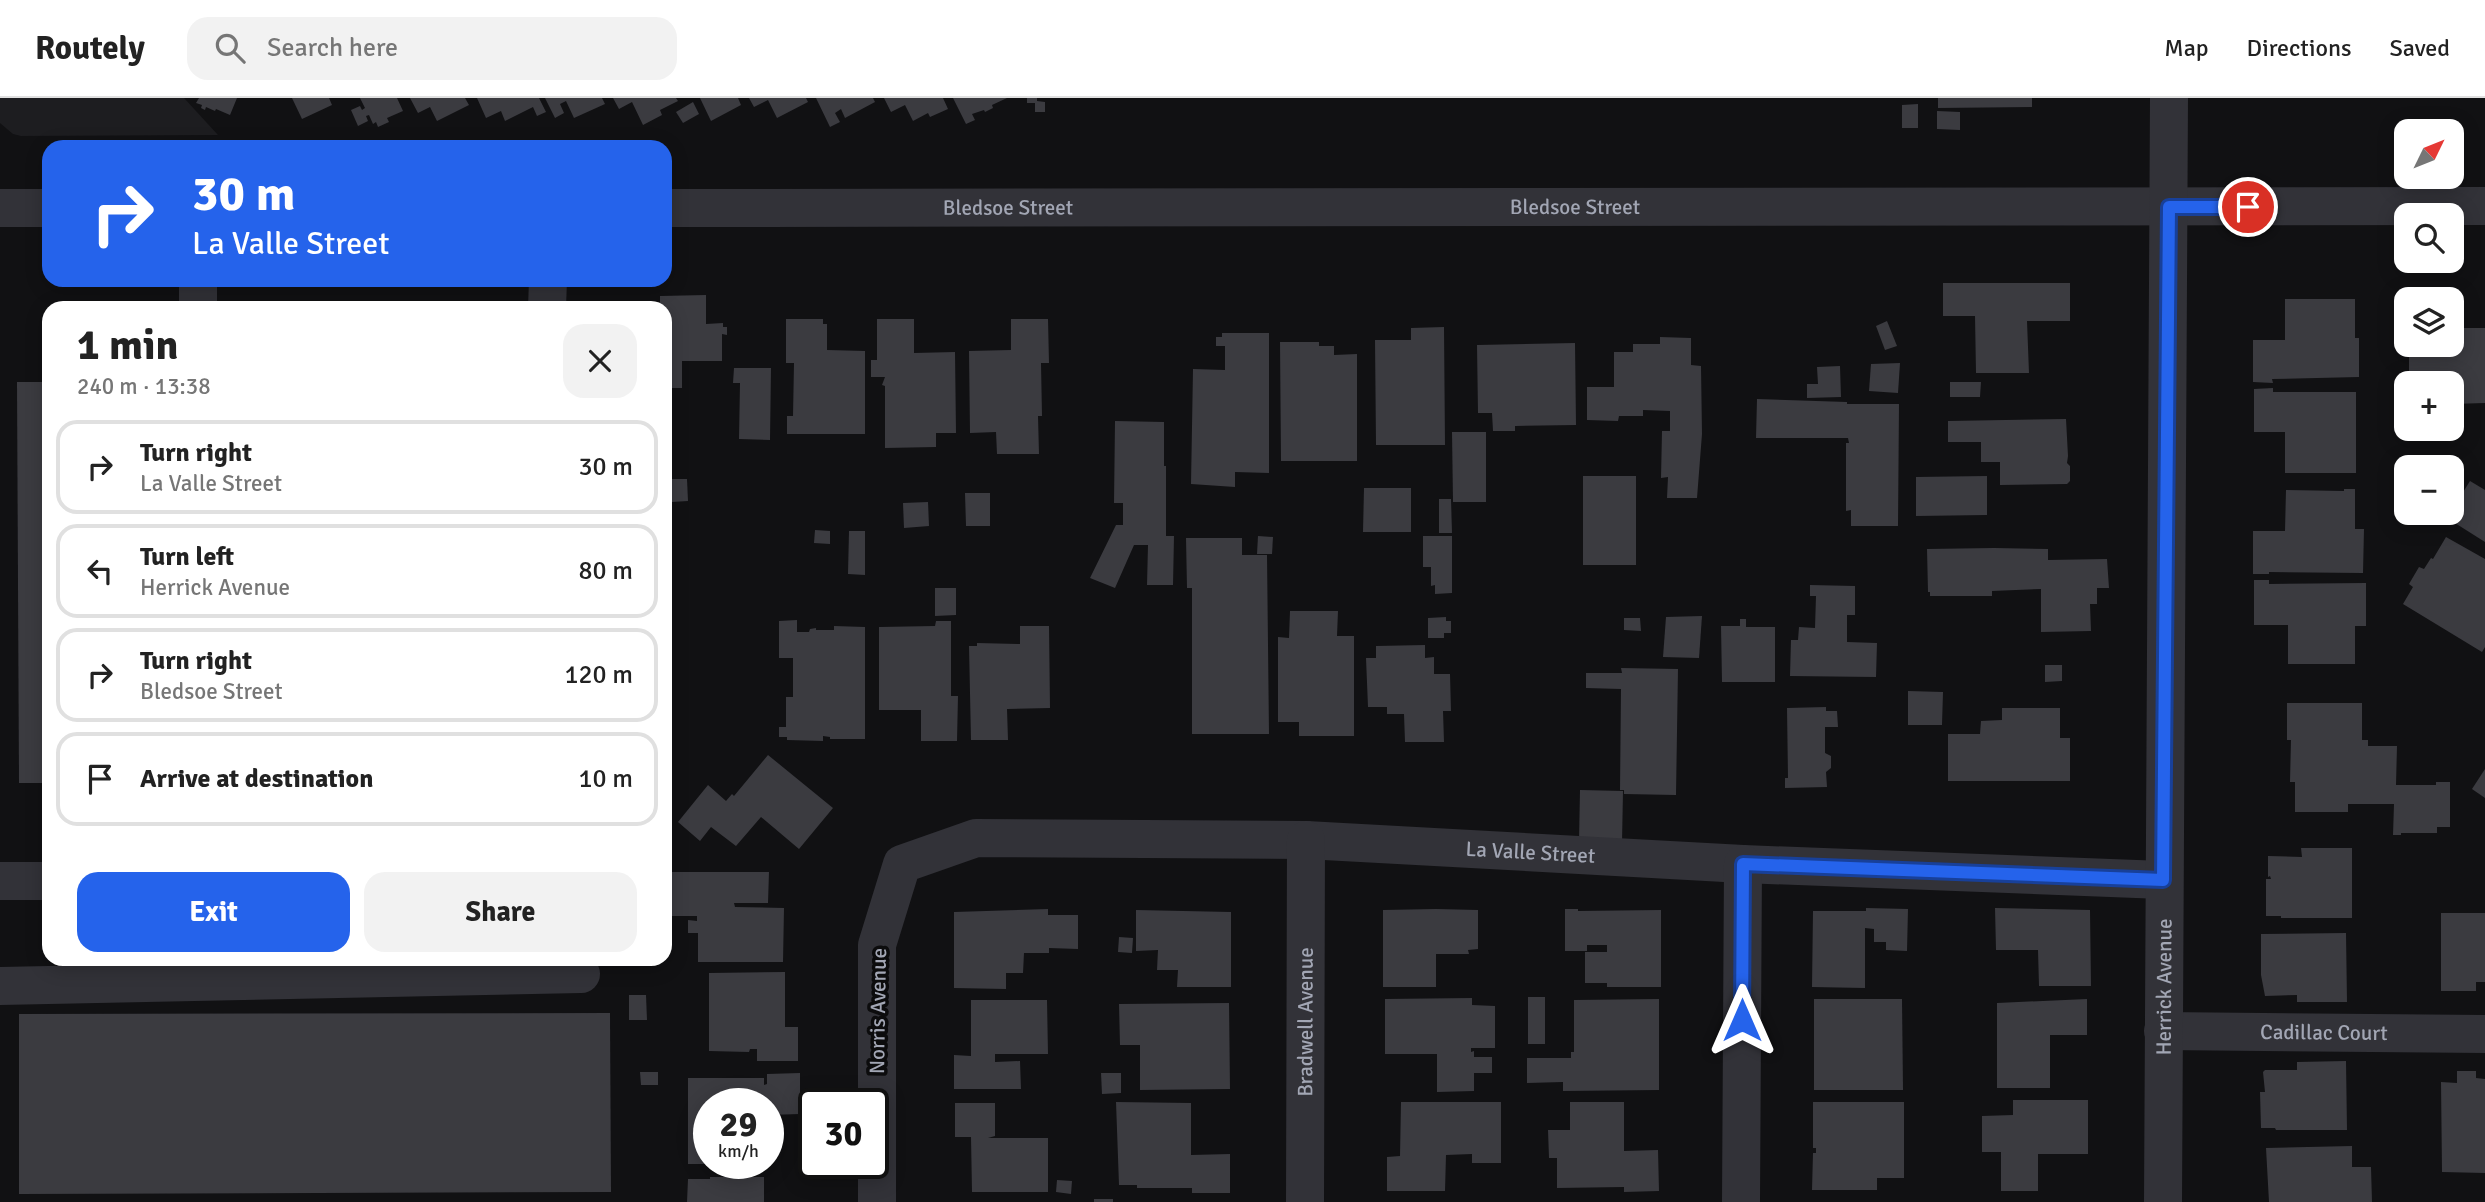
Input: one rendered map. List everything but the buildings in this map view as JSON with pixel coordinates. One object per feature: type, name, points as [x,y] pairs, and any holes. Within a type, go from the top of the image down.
[{"type":"street","name":"Herrick Avenue","points":[[2164,1202],[2163,880],[2169,98]]},
{"type":"street","name":"Bledsoe Street","points":[[672,208],[2485,206]]},
{"type":"street","points":[[0,208],[42,208]]},
{"type":"street","name":"La Valle Street","points":[[902,864],[976,838],[1306,840],[1743,864],[2163,880]]},
{"type":"street","name":"Bradwell Avenue","points":[[1305,1202],[1306,840]]},
{"type":"street","name":"Norris Avenue","points":[[877,1202],[877,945],[902,864]]},
{"type":"street","points":[[1741,1202],[1743,864]]},
{"type":"street","points":[[0,881],[42,881]]},
{"type":"street","points":[[0,986],[581,974]]},
{"type":"street","name":"Cadillac Court","points":[[2163,1031],[2485,1034]]},
{"type":"shaded area","points":[[0,98],[184,98],[218,135],[21,136],[13,134],[0,123]]},
{"type":"route","points":[[1742,1020],[1743,864],[2163,880],[2169,207],[2248,207]]}]
